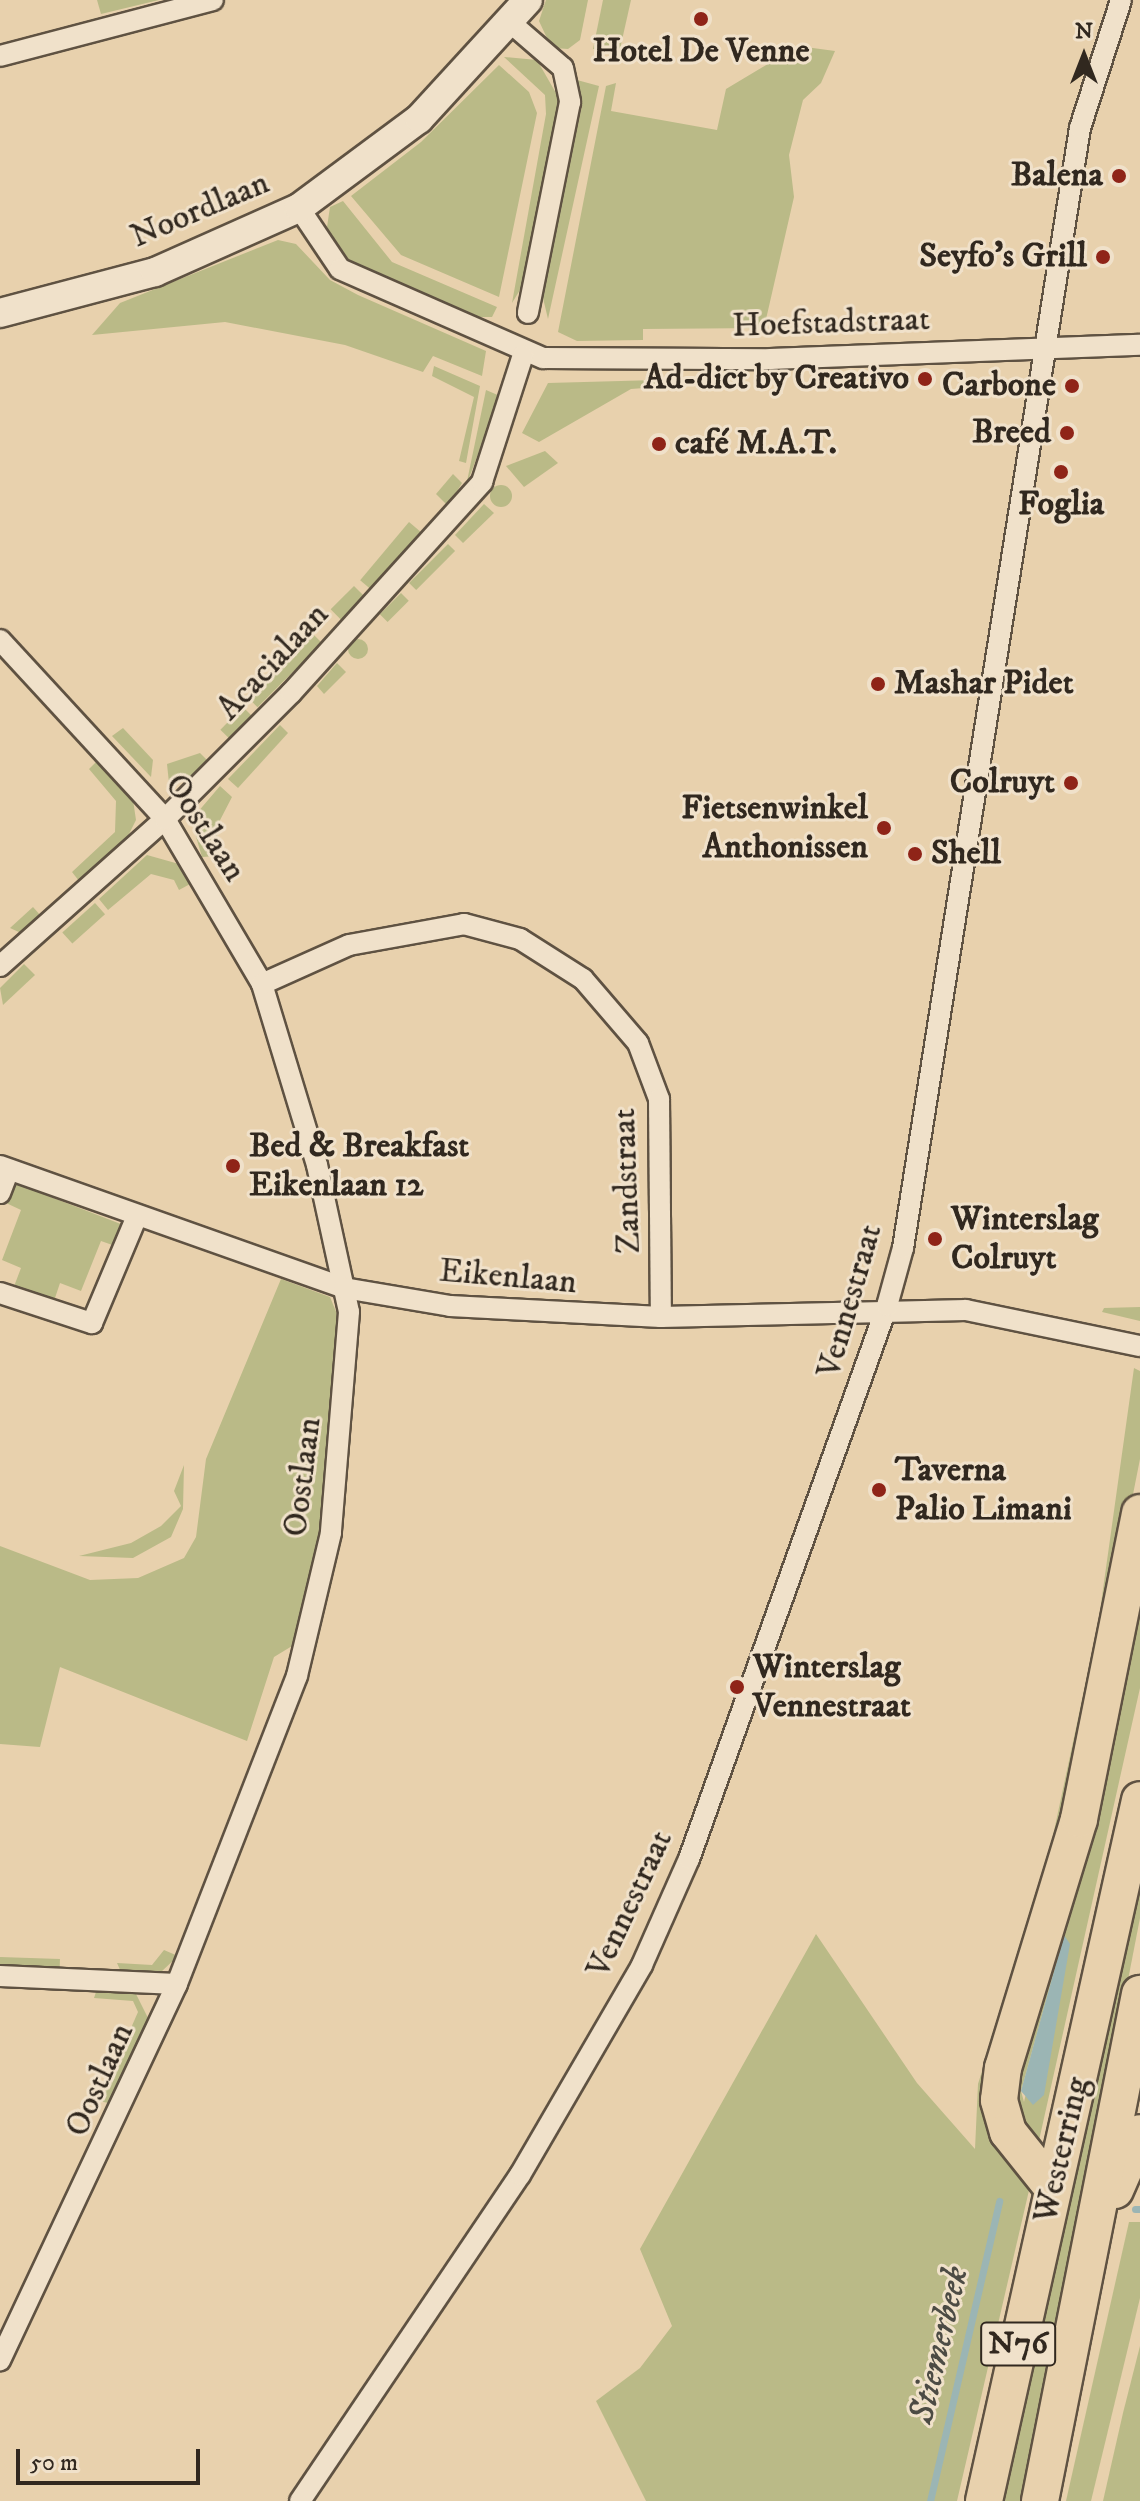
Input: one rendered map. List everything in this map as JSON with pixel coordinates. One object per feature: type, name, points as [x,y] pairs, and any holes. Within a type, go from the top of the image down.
[{"type":"highway","points":[[1052,2187],[1008,2132],[1002,2079],[1079,1819],[1140,1513]]},
{"type":"highway","name":"Westerring","points":[[984,2501],[1140,1800]]},
{"type":"highway","name":"Westerring","points":[[1040,2501],[1140,1994]]},
{"type":"highway","points":[[1094,2235],[1140,2133]]},
{"type":"street","points":[[0,56],[213,0]]},
{"type":"street","points":[[299,208],[419,119],[512,24],[528,0]]},
{"type":"street","name":"Vennestraat","points":[[300,2501],[520,2175],[642,1965],[689,1859],[887,1306],[903,1248],[1013,572],[1044,344],[1080,128],[1121,0]]},
{"type":"street","points":[[512,24],[563,68],[570,102],[528,313]]},
{"type":"street","name":"Noordlaan","points":[[0,313],[155,272],[299,208],[340,269],[523,355]]},
{"type":"street","name":"Hoefstadstraat","points":[[523,355],[582,362],[770,359],[1044,344],[1140,345]]},
{"type":"street","name":"Acacialaan","points":[[0,966],[165,819],[291,693],[482,482],[523,355]]},
{"type":"street","name":"Oostlaan","points":[[0,640],[165,819],[262,984],[317,1165],[344,1288],[347,1369],[331,1533],[297,1676],[177,1984],[0,2360]]},
{"type":"street","name":"Zandstraat","points":[[262,984],[349,945],[464,924],[520,939],[583,979],[638,1043],[659,1099],[661,1317]]},
{"type":"street","name":"Eikenlaan","points":[[0,1193],[4,1168],[344,1288],[548,1315],[661,1317],[887,1306],[966,1310],[1140,1346]]},
{"type":"street","points":[[0,1293],[92,1323],[137,1216]]},
{"type":"street","points":[[0,1976],[177,1984]]},
{"type":"green space","points":[[97,0],[159,0],[101,14]]},
{"type":"green space","points":[[546,0],[588,0],[580,40],[568,49],[554,48],[539,21]]},
{"type":"green space","points":[[603,0],[631,0],[620,49],[593,49]]},
{"type":"green space","points":[[798,46],[835,51],[821,83],[803,100],[789,155],[794,197],[764,328],[643,329],[643,340],[577,341],[558,332],[606,86],[616,83],[611,111],[717,130],[726,89]]},
{"type":"green space","points":[[504,57],[537,60],[560,100],[523,285],[512,303],[546,114],[545,95]]},
{"type":"green space","points":[[499,65],[529,92],[537,113],[499,297],[401,255],[351,196],[421,142]]},
{"type":"green space","points":[[577,80],[599,86],[548,319],[543,298],[582,104]]},
{"type":"green space","points":[[343,201],[392,262],[497,307],[492,317],[470,317],[347,262],[327,227],[330,207]]},
{"type":"green space","points":[[278,240],[296,244],[330,280],[358,295],[486,351],[482,376],[433,356],[423,372],[345,345],[225,322],[92,335],[120,303]]},
{"type":"green space","points":[[434,366],[480,386],[466,463],[459,461],[474,397],[432,376]]},
{"type":"green space","points":[[657,380],[657,387],[631,389],[539,442],[522,433],[548,383]]},
{"type":"green space","points":[[486,390],[500,396],[466,486]]},
{"type":"green space","points":[[545,451],[558,463],[524,487],[506,466]]},
{"type":"green space","points":[[453,474],[462,483],[448,506],[436,494]]},
{"type":"green space","points":[[501,485],[509,488],[512,496],[509,504],[501,507],[493,504],[490,496],[493,488]]},
{"type":"green space","points":[[484,504],[494,513],[463,543],[455,535]]},
{"type":"green space","points":[[409,522],[422,533],[373,591],[360,580]]},
{"type":"green space","points":[[448,544],[455,551],[416,590],[409,583]]},
{"type":"green space","points":[[354,586],[365,597],[342,621],[331,609]]},
{"type":"green space","points":[[401,593],[409,601],[388,622],[380,614]]},
{"type":"green space","points":[[312,633],[322,643],[258,707],[248,697]]},
{"type":"green space","points":[[358,639],[365,642],[368,649],[365,656],[358,659],[351,656],[348,649],[351,642]]},
{"type":"green space","points":[[337,663],[346,672],[324,694],[317,686]]},
{"type":"green space","points":[[243,707],[253,717],[230,740],[220,730]]},
{"type":"green space","points":[[280,725],[288,733],[238,788],[228,779]]},
{"type":"green space","points":[[123,728],[153,760],[151,777],[112,736]]},
{"type":"green space","points":[[200,753],[208,761],[188,779],[169,783],[167,764]]},
{"type":"green space","points":[[100,758],[133,800],[136,820],[126,840],[79,881],[72,872],[115,832],[116,801],[89,769]]},
{"type":"green space","points":[[220,786],[232,797],[217,826],[218,856],[202,857],[191,820]]},
{"type":"green space","points":[[147,855],[179,864],[192,883],[179,890],[174,880],[151,874],[108,910],[99,899]]},
{"type":"green space","points":[[95,903],[105,914],[72,944],[62,932]]},
{"type":"green space","points":[[33,907],[41,916],[21,933],[10,928]]},
{"type":"green space","points":[[24,964],[35,975],[3,1005],[0,988]]},
{"type":"green space","points":[[12,1182],[126,1226],[118,1247],[101,1241],[81,1291],[60,1283],[53,1304],[13,1289],[21,1268],[2,1260],[21,1210],[4,1202]]},
{"type":"green space","points":[[281,1279],[330,1297],[337,1314],[320,1535],[297,1643],[274,1657],[247,1741],[60,1667],[40,1747],[0,1744],[0,1546],[90,1580],[138,1578],[184,1558],[196,1537],[206,1459]]},
{"type":"green space","points":[[1140,1307],[1140,1321],[1102,1312],[1104,1308]]},
{"type":"green space","points":[[1134,1368],[1140,1371],[1140,1459],[1069,1814],[990,2076],[1030,2186],[957,2501],[646,2501],[596,2401],[640,2368],[672,2326],[640,2249],[816,1934],[917,2083],[975,2149],[978,2084],[1048,1859],[1098,1625]]},
{"type":"green space","points":[[184,1465],[183,1509],[171,1537],[133,1558],[79,1556],[131,1543],[161,1526],[181,1506],[174,1491]]},
{"type":"green space","points":[[1140,1562],[1140,1688],[1036,2154],[1011,2092]],"holes":[[[1064,1936],[1024,2102],[1021,2091]]]},
{"type":"green space","points":[[1140,1874],[1140,1918],[1027,2501],[1002,2501]]},
{"type":"green space","points":[[164,1950],[178,1956],[161,1972],[121,1972],[117,1963],[152,1965]]},
{"type":"green space","points":[[0,1957],[60,1959],[60,1969],[0,1967]]},
{"type":"green space","points":[[97,1989],[136,1994],[148,2018],[113,2104],[99,2101],[138,2012],[133,2001],[94,1998]]},
{"type":"green space","points":[[1129,2222],[1140,2222],[1140,2298],[1091,2501],[1066,2501]]},
{"type":"green space","points":[[1140,2346],[1140,2501],[1103,2501],[1123,2413]]},
{"type":"water","points":[[1064,1935],[1070,1944],[1044,2095],[1033,2105],[1021,2091]]},
{"type":"waterway","name":"Stiemerbeek","points":[[930,2501],[999,2201]]},
{"type":"waterway","name":"Stiemerbeek","points":[[1135,2209],[1140,2209]]},
{"type":"place","name":"Hotel De Venne","points":[[701,19]]},
{"type":"place","name":"Balena","points":[[1119,176]]},
{"type":"place","name":"Seyfo's Grill","points":[[1103,257]]},
{"type":"place","name":"Ad-dict by Creativo","points":[[925,379]]},
{"type":"place","name":"Carbone","points":[[1072,386]]},
{"type":"place","name":"Breed","points":[[1067,433]]},
{"type":"place","name":"café M.A.T.","points":[[659,444]]},
{"type":"place","name":"Foglia","points":[[1061,472]]},
{"type":"place","name":"Mashar Pidet","points":[[878,684]]},
{"type":"place","name":"Colruyt","points":[[1071,783]]},
{"type":"place","name":"Fietsenwinkel Anthonissen","points":[[884,828]]},
{"type":"place","name":"Shell","points":[[915,854]]},
{"type":"place","name":"Bed & Breakfast Eikenlaan 12","points":[[233,1166]]},
{"type":"place","name":"Winterslag Colruyt","points":[[935,1239]]},
{"type":"place","name":"Taverna Palio Limani","points":[[879,1490]]},
{"type":"place","name":"Winterslag Vennestraat","points":[[737,1687]]}]
